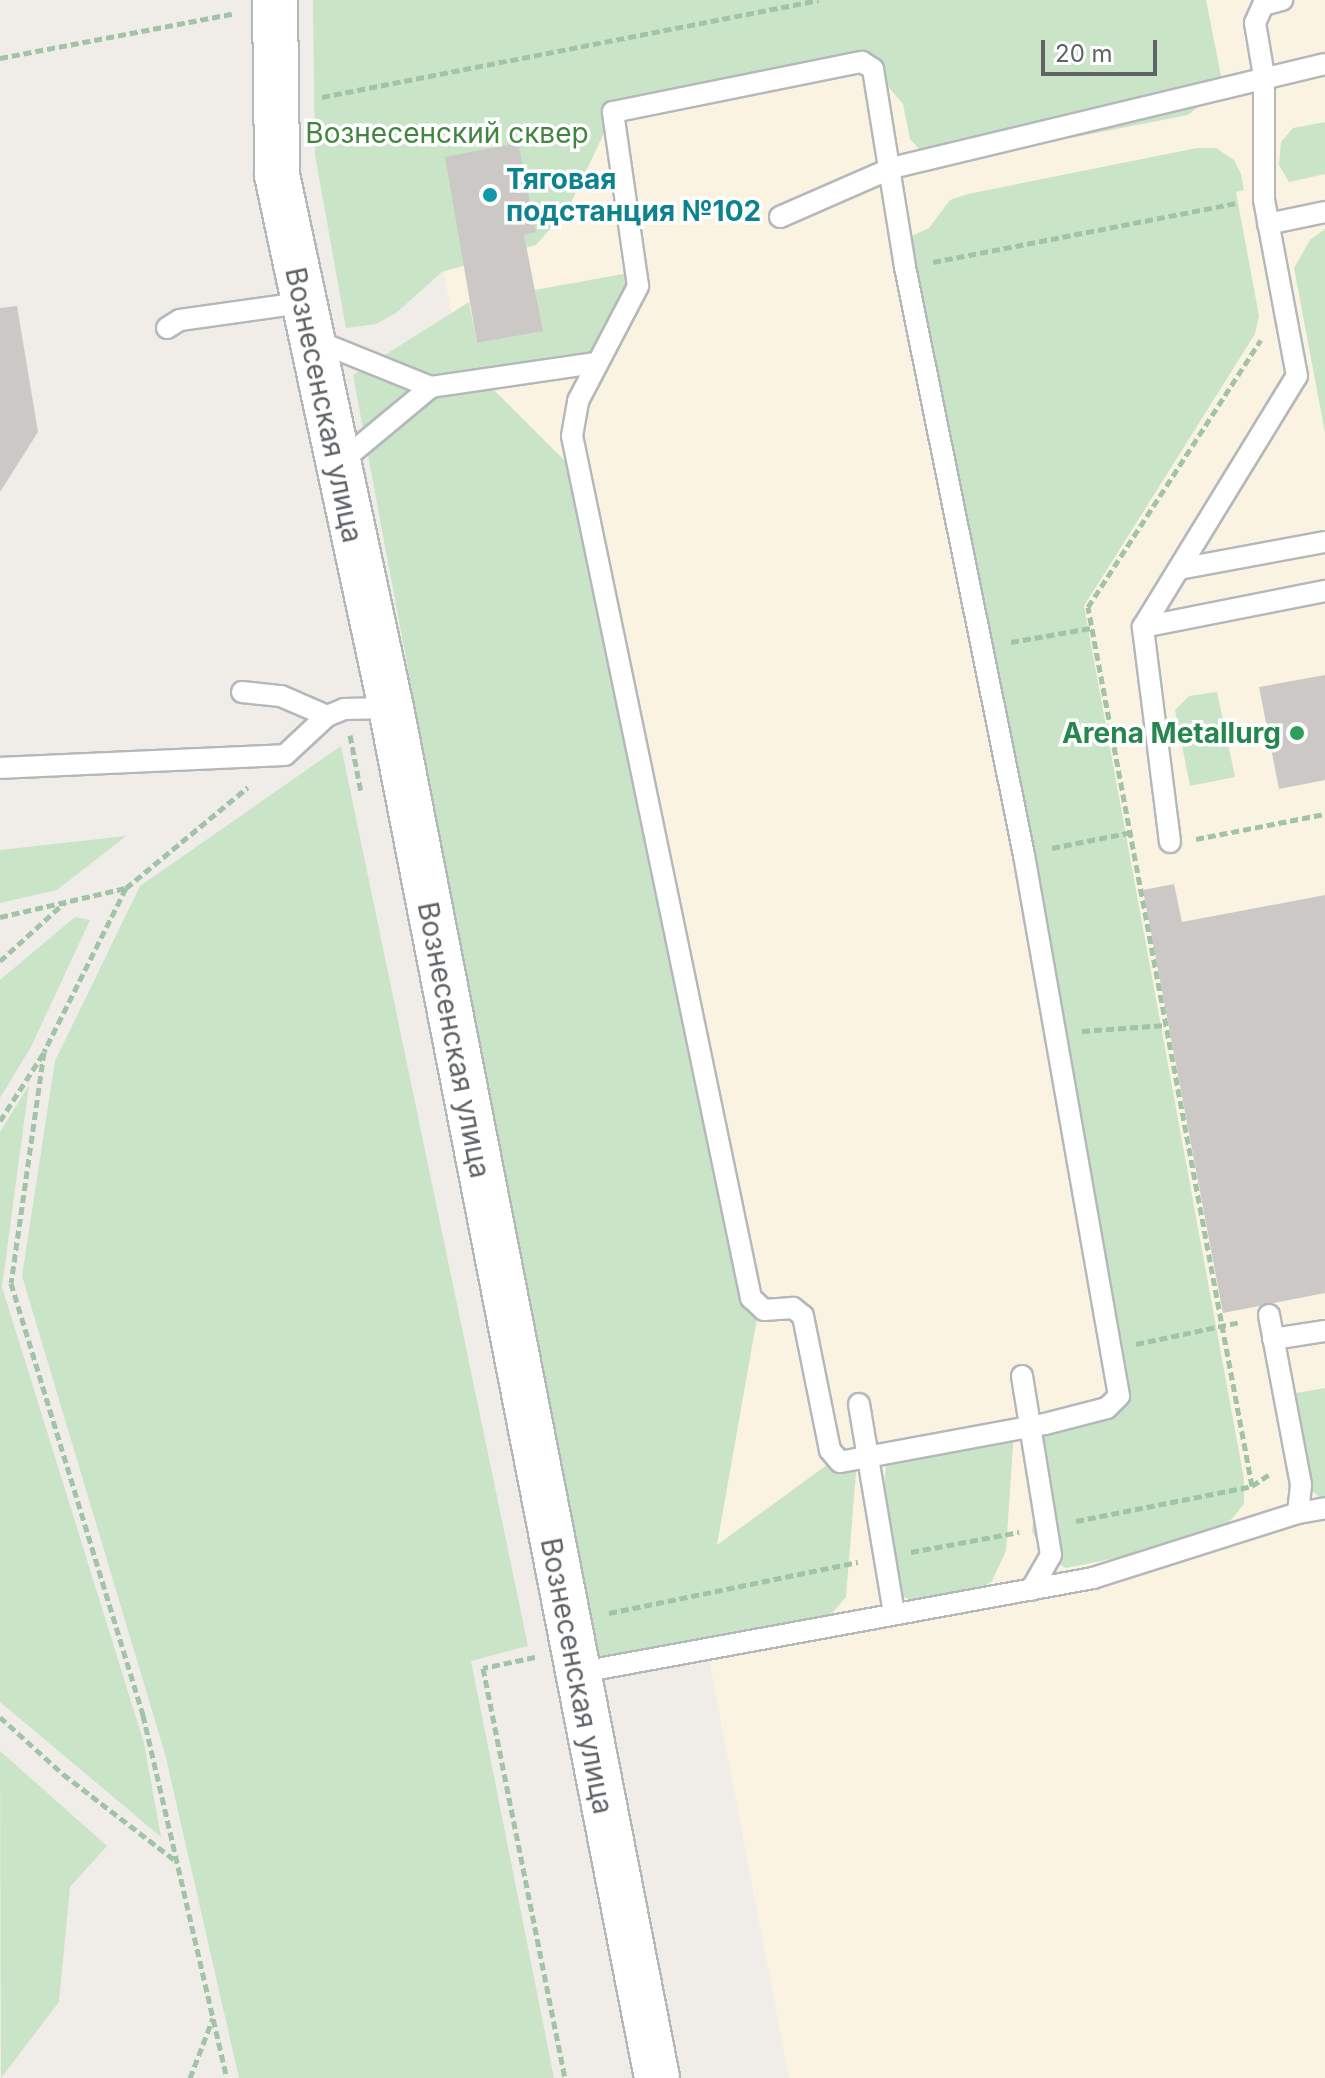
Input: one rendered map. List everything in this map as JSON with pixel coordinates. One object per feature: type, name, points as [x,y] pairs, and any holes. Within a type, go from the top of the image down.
[{"type":"main road","name":"Вознесенская улица","points":[[254,5],[277,175],[305,320],[391,708],[565,1622],[657,2078]]},
{"type":"lane","points":[[1170,842],[1143,627],[1296,380],[1264,199],[1264,76],[1255,15],[1263,5],[1282,0]]},
{"type":"lane","points":[[865,62],[873,69],[892,168],[905,267],[983,647],[1112,1349],[1116,1402],[1032,1426],[840,1462],[831,1455],[803,1316],[793,1308],[764,1310],[751,1298],[572,436],[578,401],[632,299],[639,271],[612,119],[616,110],[865,62]]},
{"type":"lane","points":[[780,217],[892,168],[1264,76],[1325,64]]},
{"type":"lane","points":[[1268,224],[1325,212]]},
{"type":"lane","points":[[167,328],[180,320],[305,320],[431,387]]},
{"type":"lane","points":[[337,465],[431,387],[596,363]]},
{"type":"lane","points":[[1179,569],[1325,542]]},
{"type":"lane","points":[[1143,627],[1325,591]]},
{"type":"lane","points":[[242,692],[281,696],[336,713],[391,708]]},
{"type":"lane","points":[[0,768],[285,755],[336,713]]},
{"type":"lane","points":[[1269,1315],[1301,1485],[1298,1513]]},
{"type":"lane","points":[[1273,1339],[1325,1331]]},
{"type":"lane","points":[[1022,1376],[1051,1555],[1031,1590]]},
{"type":"lane","points":[[859,1404],[894,1613]]},
{"type":"lane","points":[[576,1673],[1093,1578],[1298,1513],[1325,1508]]},
{"type":"path","points":[[322,97],[819,0]]},
{"type":"path","points":[[235,28],[254,5]]},
{"type":"path","points":[[0,58],[254,5]]},
{"type":"path","points":[[905,267],[1264,199]]},
{"type":"path","points":[[983,647],[1091,628]]},
{"type":"path","points":[[336,713],[364,803]]},
{"type":"path","points":[[0,1121],[44,1052],[126,888],[285,755]]},
{"type":"path","points":[[0,917],[126,888]]},
{"type":"path","points":[[0,961],[65,902]]},
{"type":"path","points":[[1053,1033],[1166,1025]]},
{"type":"path","points":[[44,1052],[11,1283],[143,1715],[227,2078]]},
{"type":"path","points":[[1112,1349],[1222,1326]]},
{"type":"path","points":[[565,2078],[483,1668],[539,1656],[533,1628],[1252,1486],[1295,1457]]},
{"type":"path","points":[[0,1717],[63,1774],[177,1862]]},
{"type":"path","points":[[190,2078],[213,2017]]},
{"type":"shaded area","points":[[876,0],[1325,0],[1325,2078],[789,2078],[413,111]]},
{"type":"green space","name":"Вознесенский cквер","points":[[313,0],[1206,0],[1221,76],[1216,93],[1188,115],[953,161],[927,158],[910,139],[903,104],[869,64],[614,112],[568,209],[536,245],[442,272],[396,313],[376,324],[346,328],[315,155]]},
{"type":"green space","points":[[1325,122],[1325,174],[1289,182],[1279,165],[1281,142],[1293,128]]},
{"type":"green space","points":[[1197,148],[1216,148],[1234,160],[1241,174],[1244,190],[1236,192],[1259,316],[1255,334],[1084,606],[1244,1479],[1244,1504],[1216,1538],[1066,1568],[1044,1556],[1032,1531],[1045,1424],[1116,1402],[901,241],[929,228],[950,200],[968,194]]},
{"type":"green space","points":[[1325,229],[1325,433],[1294,268],[1310,240]]},
{"type":"green space","points":[[639,271],[596,363],[488,384],[578,474],[759,1307],[717,1545],[835,1459],[857,1460],[846,1597],[821,1626],[625,1661],[603,1658],[591,1648],[353,375],[469,302],[477,343],[542,330],[535,290]]},
{"type":"green space","points":[[1217,692],[1235,777],[1190,786],[1175,710],[1189,696]]},
{"type":"green space","points":[[341,746],[528,1646],[471,1661],[554,2078],[239,2078],[165,1754],[22,1276],[55,1061],[140,886]]},
{"type":"green space","points":[[126,836],[57,890],[0,903],[0,850]]},
{"type":"green space","points":[[75,917],[90,920],[32,1045],[0,1098],[0,980]]},
{"type":"green space","points":[[29,1085],[2,1287],[144,1743],[161,1837],[0,1702],[0,1132]]},
{"type":"green space","points":[[1325,1388],[1325,1503],[1299,1478],[1285,1395]]},
{"type":"green space","points":[[1014,1430],[1006,1551],[992,1581],[979,1590],[914,1602],[884,1587],[876,1572],[887,1454]]},
{"type":"green space","points":[[0,1751],[107,1846],[70,1887],[59,2002],[1,2078]]},
{"type":"building","points":[[518,143],[536,232],[524,235],[543,331],[477,343],[445,157]]},
{"type":"building","points":[[17,306],[38,432],[0,492],[0,308]]},
{"type":"building","name":"Arena Metallurg","points":[[1325,675],[1325,780],[1279,789],[1259,687]]},
{"type":"building","points":[[1174,884],[1182,922],[1325,895],[1325,1293],[1223,1313],[1143,890]]},
{"type":"place","name":"Тяговая подстанция №102","points":[[490,195]]},
{"type":"place","name":"Arena Metallurg","points":[[1297,733]]}]
